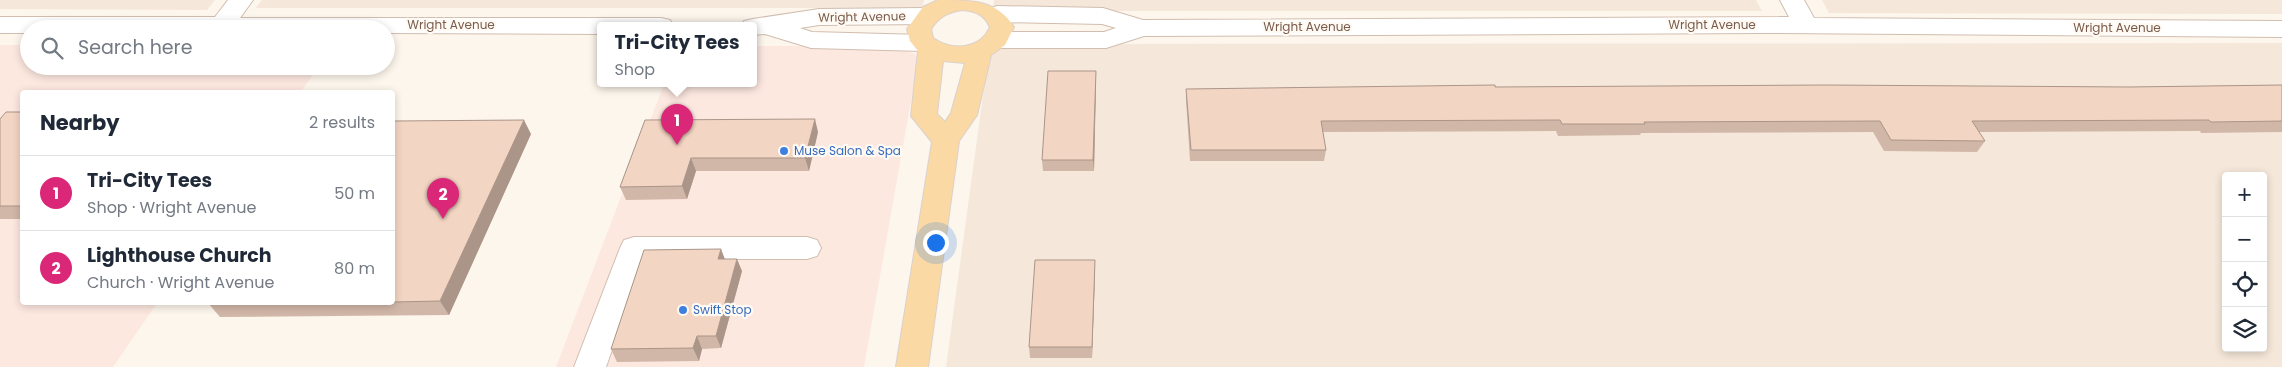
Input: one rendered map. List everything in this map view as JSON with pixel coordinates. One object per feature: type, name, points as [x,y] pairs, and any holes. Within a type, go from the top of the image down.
[{"type":"main road","points":[[912,367],[946,140],[964,115],[988,46],[1002,27],[987,6],[962,2],[937,7],[919,29],[927,45],[930,70],[924,116],[946,140]]},
{"type":"main road","points":[[927,45],[938,52],[958,55],[988,46]]},
{"type":"street","points":[[226,20],[241,0]]},
{"type":"street","points":[[1792,0],[1806,26]]},
{"type":"street","name":"Wright Avenue","points":[[987,6],[1103,16],[1142,28],[1806,26],[2282,29]]},
{"type":"street","name":"Wright Avenue","points":[[761,27],[819,17],[937,7]]},
{"type":"street","name":"Wright Avenue","points":[[0,25],[20,25]]},
{"type":"street","name":"Wright Avenue","points":[[395,26],[597,26]]},
{"type":"street","name":"Wright Avenue","points":[[761,27],[811,40],[927,45]]},
{"type":"street","name":"Wright Avenue","points":[[988,46],[1106,40],[1142,28]]},
{"type":"street","points":[[590,367],[634,248],[806,248]]},
{"type":"shaded area","points":[[0,0],[215,0],[207,10],[0,9]]},
{"type":"shaded area","points":[[262,0],[924,0],[922,8],[256,8]]},
{"type":"shaded area","points":[[994,0],[1756,0],[1762,11],[993,11]]},
{"type":"shaded area","points":[[1822,0],[2282,0],[2282,14],[1829,13]]},
{"type":"shaded area","points":[[2282,43],[2282,367],[946,367],[990,44]]},
{"type":"shaded area","points":[[0,45],[20,45],[20,75],[313,75],[302,90],[20,90],[20,305],[156,305],[113,367],[0,367]]},
{"type":"shaded area","points":[[757,46],[894,46],[915,54],[918,61],[864,367],[556,367],[663,87],[757,87]]},
{"type":"building","points":[[1048,71],[1096,71],[1093,160],[1042,160]]},
{"type":"building","points":[[1495,85],[1495,87],[1826,85],[2130,87],[2282,85],[2282,121],[1972,121],[1985,141],[1891,140],[1880,121],[1562,124],[1560,120],[1321,121],[1326,150],[1191,150],[1186,89]]},
{"type":"building","points":[[6,112],[20,112],[20,206],[0,206],[0,119]]},
{"type":"building","points":[[815,119],[805,158],[691,158],[682,186],[620,187],[645,120]]},
{"type":"building","points":[[524,120],[440,301],[395,302],[395,121]]},
{"type":"building","name":"Swift Stop","points":[[721,249],[718,259],[737,259],[716,336],[697,336],[693,348],[611,349],[644,250]]},
{"type":"building","points":[[1035,260],[1095,260],[1092,347],[1029,347]]},
{"type":"place","name":"Tri-City Tees","points":[[677,145]]},
{"type":"place","name":"Muse Salon & Spa","points":[[784,151]]},
{"type":"place","name":"Lighthouse Church","points":[[443,219]]},
{"type":"place","name":"Swift Stop","points":[[683,310]]}]
